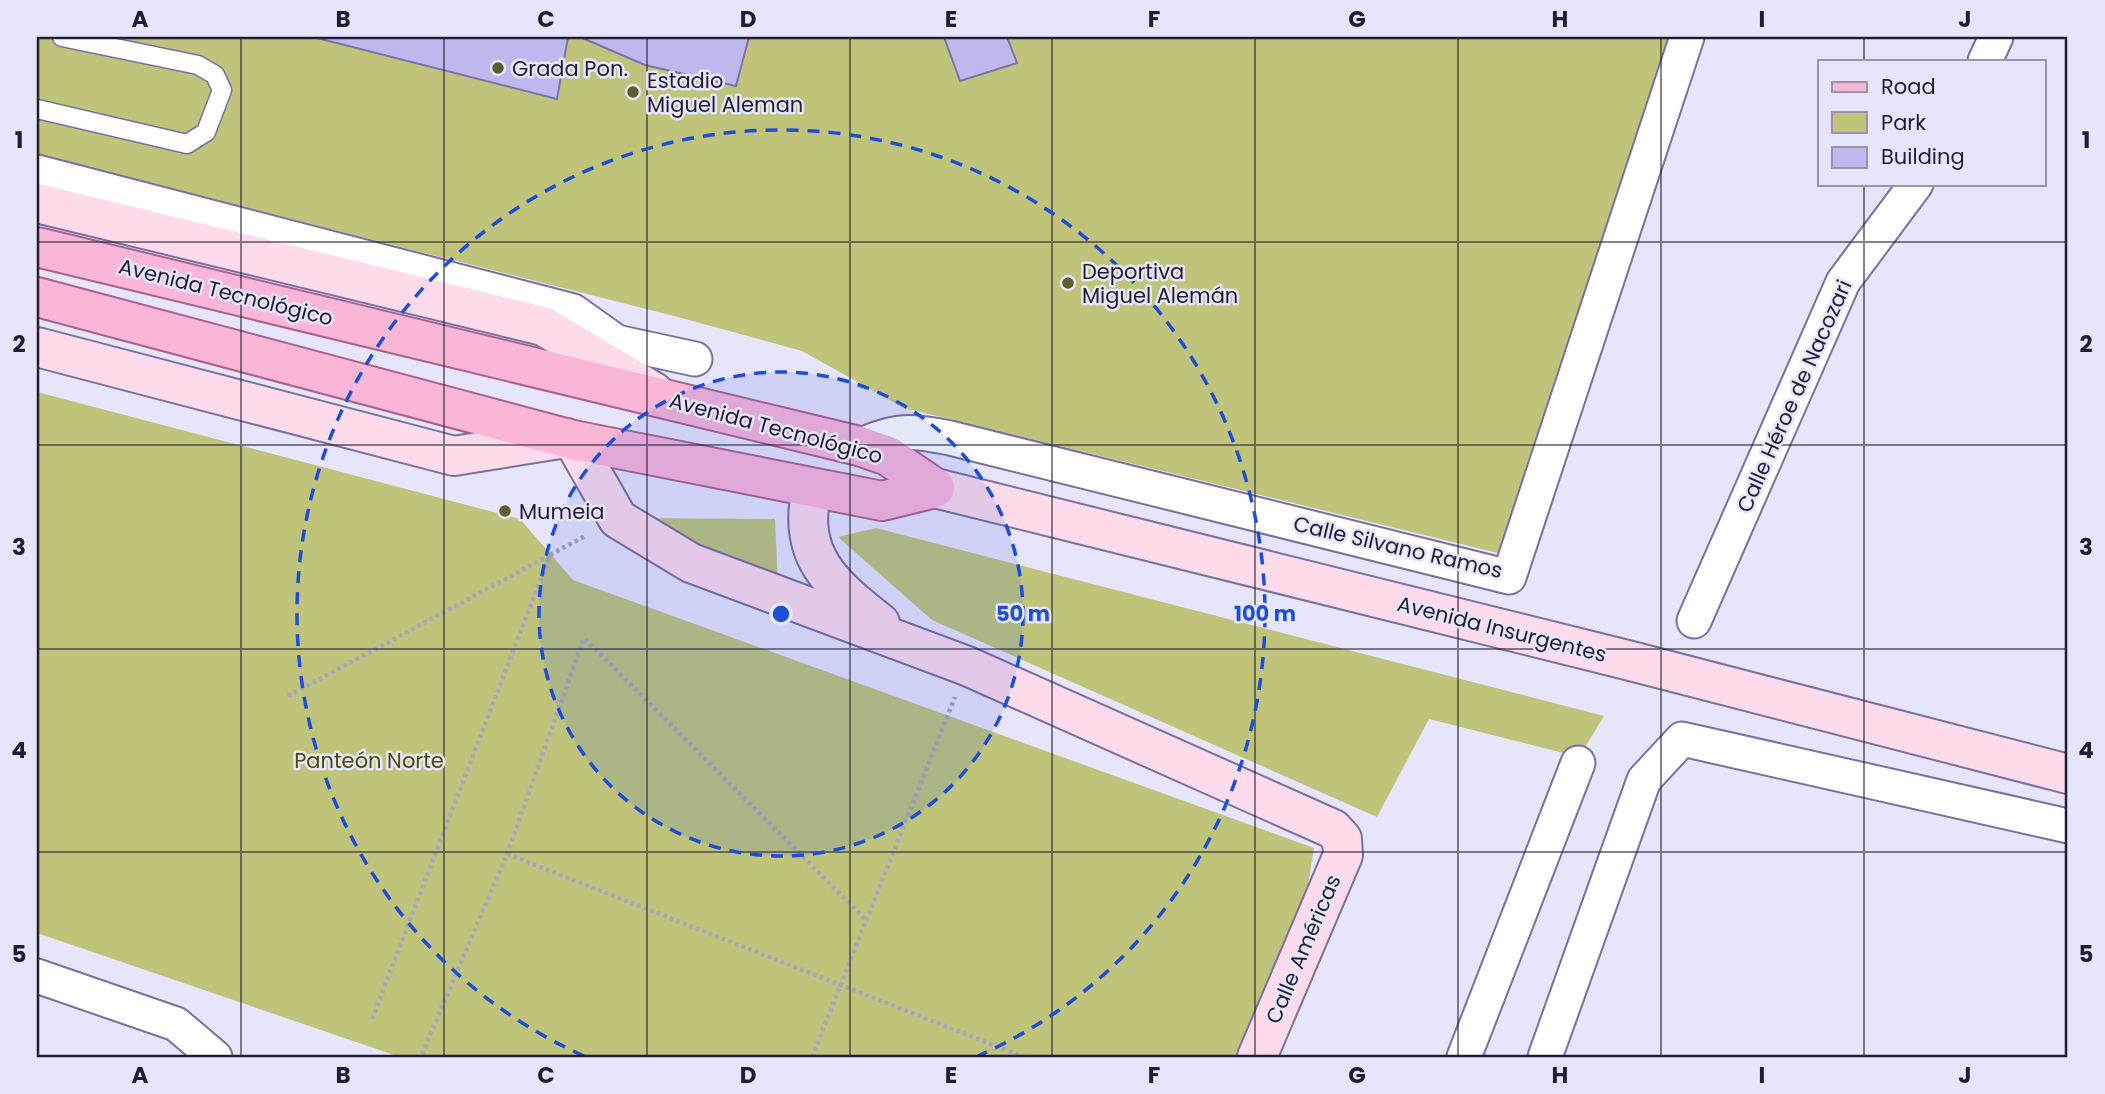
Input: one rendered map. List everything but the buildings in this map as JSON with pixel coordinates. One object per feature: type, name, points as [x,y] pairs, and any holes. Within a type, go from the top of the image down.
[{"type":"main road","name":"Avenida Tecnológico","points":[[37,247],[859,446],[888,456],[935,488]]},
{"type":"main road","name":"Avenida Tecnológico","points":[[37,297],[569,439],[881,501],[935,488]]},
{"type":"street","name":"Calle Silvano Ramos","points":[[859,446],[884,434],[915,431],[950,438],[1509,577],[1687,37]]},
{"type":"street","points":[[1985,60],[1996,37]]},
{"type":"street","points":[[37,172],[573,311],[618,343]]},
{"type":"street","name":"Calle Héroe de Nacozari","points":[[1694,621],[1843,282],[1915,186]]},
{"type":"street","points":[[37,203],[543,326],[695,359]]},
{"type":"street","points":[[543,326],[664,399]]},
{"type":"street","points":[[37,347],[454,456],[569,439],[618,519],[691,563],[967,666]]},
{"type":"street","name":"Avenida Insurgentes","points":[[935,488],[1627,660],[2068,774]]},
{"type":"street","points":[[811,489],[807,510],[814,555],[841,592],[910,645]]},
{"type":"street","name":"Calle Américas","points":[[967,666],[1333,829],[1342,839],[1343,855],[1256,1057]]},
{"type":"street","points":[[1545,1057],[1644,780],[1682,739],[2068,826]]},
{"type":"street","points":[[1464,1057],[1578,763]]},
{"type":"street","points":[[37,976],[176,1024],[215,1057]]},
{"type":"lane","points":[[37,110],[187,144],[206,132],[222,90],[215,75],[198,65],[62,37]]},
{"type":"path","points":[[288,696],[618,519]]},
{"type":"path","points":[[372,1018],[551,555]]},
{"type":"path","points":[[422,1054],[507,854],[584,638],[866,920]]},
{"type":"path","points":[[812,1057],[967,666]]},
{"type":"path","points":[[507,854],[1024,1057]]},
{"type":"green space","name":"Deportiva Miguel Alemán","points":[[37,37],[1672,37],[1502,554],[904,408],[802,351],[678,317],[37,155]]},
{"type":"green space","name":"Panteón Norte","points":[[37,392],[520,519],[573,580],[1314,848],[1298,947],[1243,1057],[400,1057],[37,933]]},
{"type":"green space","points":[[627,518],[775,519],[778,586]]},
{"type":"green space","points":[[876,528],[1604,716],[1579,757],[1429,719],[1377,817],[932,620],[838,537]]},
{"type":"place","name":"Grada Pon.","points":[[498,68]]},
{"type":"place","name":"Estadio Miguel Aleman","points":[[633,92]]},
{"type":"place","name":"Deportiva Miguel Alemán","points":[[1068,283]]},
{"type":"place","name":"Mumeia","points":[[505,511]]}]
